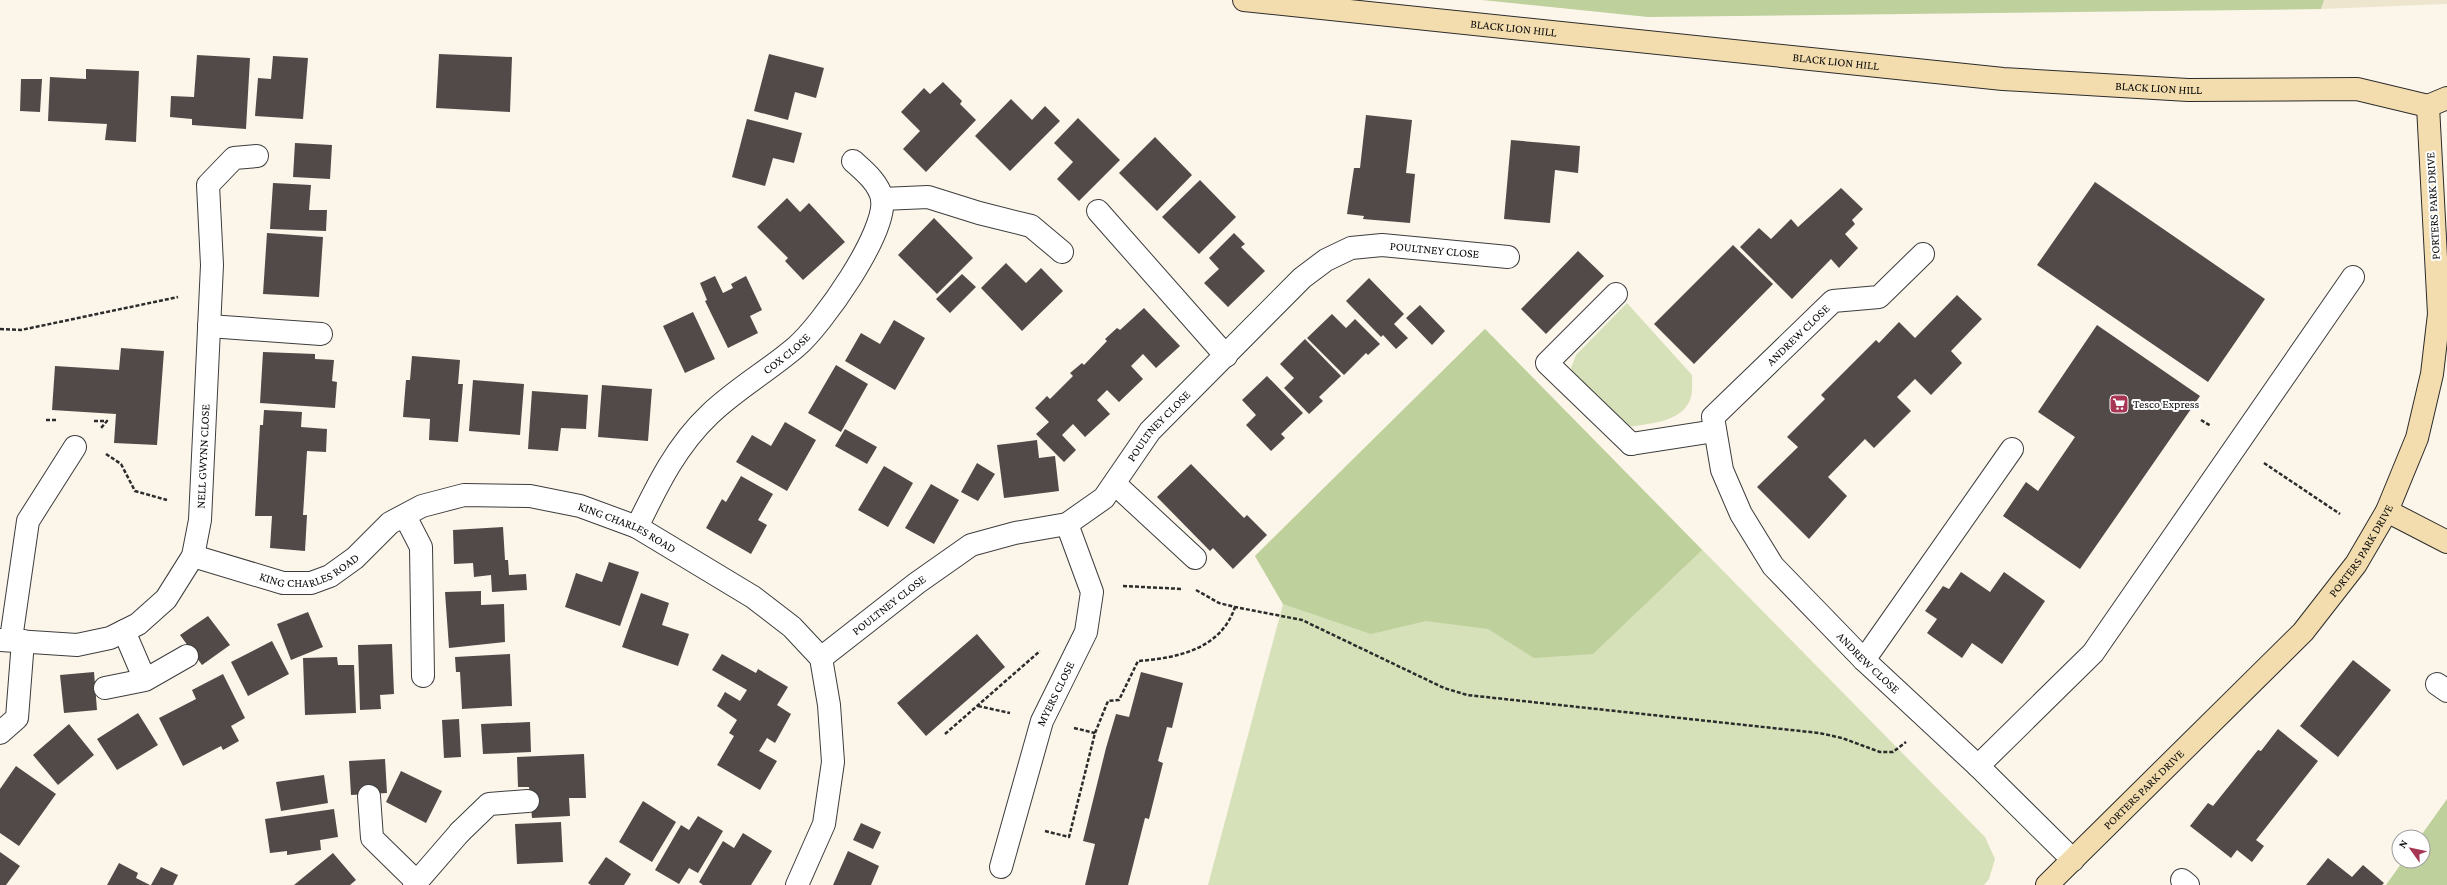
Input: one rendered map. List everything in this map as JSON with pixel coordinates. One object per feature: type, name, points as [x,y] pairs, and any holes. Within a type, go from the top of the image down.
[{"type":"main road","name":"BLACK LION HILL","points":[[1244,0],[2003,79],[2188,90],[2358,89],[2437,102]]},
{"type":"main road","name":"PORTERS PARK DRIVE","points":[[2047,885],[2303,632],[2356,564],[2387,511],[2416,438],[2432,374],[2439,314],[2437,102]]},
{"type":"main road","points":[[2387,511],[2447,542]]},
{"type":"street","name":"NELL GWYNN CLOSE","points":[[12,640],[77,645],[110,638],[138,624],[166,599],[193,556],[200,520],[211,298],[212,264],[208,185],[234,158],[256,156]]},
{"type":"street","points":[[853,161],[871,178],[882,199],[928,197],[979,213],[1031,226],[1062,252]]},
{"type":"street","name":"COX CLOSE","points":[[637,527],[664,473],[685,441],[710,413],[797,346],[824,317],[849,281],[878,225],[882,199]]},
{"type":"street","points":[[1098,212],[1226,356]]},
{"type":"street","name":"POULTNEY CLOSE","points":[[821,658],[917,583],[971,545],[1015,532],[1067,524],[1104,498],[1150,431],[1302,278],[1326,260],[1351,248],[1382,246],[1508,256]]},
{"type":"street","name":"ANDREW CLOSE","points":[[1923,254],[1879,297],[1833,301],[1713,417],[1722,470],[1741,514],[1773,566],[1864,660],[1978,766],[2073,860]]},
{"type":"street","points":[[1978,766],[2093,653],[2353,278]]},
{"type":"street","points":[[1616,294],[1547,363],[1631,444],[1715,431]]},
{"type":"street","points":[[209,326],[320,334]]},
{"type":"street","points":[[0,733],[17,718],[12,640],[28,521],[75,447]]},
{"type":"street","points":[[1864,660],[2012,449]]},
{"type":"street","points":[[1114,484],[1196,558]]},
{"type":"street","name":"KING CHARLES ROAD","points":[[193,556],[283,582],[311,583],[330,576],[355,558],[390,523],[422,506],[464,495],[530,496],[580,506],[637,527],[753,597],[792,627],[821,658]]},
{"type":"street","points":[[405,516],[421,547],[422,676]]},
{"type":"street","name":"MYERS CLOSE","points":[[1001,867],[1042,721],[1086,632],[1092,592],[1067,524]]},
{"type":"street","points":[[124,631],[145,680]]},
{"type":"street","points":[[105,688],[145,680],[187,656]]},
{"type":"street","points":[[797,885],[824,824],[833,762],[829,705],[821,658]]},
{"type":"street","points":[[369,796],[372,838],[415,883],[460,832],[489,804],[528,801]]},
{"type":"path","points":[[0,329],[21,330],[185,295],[211,298]]},
{"type":"path","points":[[2201,420],[2340,514]]},
{"type":"path","points":[[102,452],[121,464],[135,492],[167,500]]},
{"type":"path","points":[[1092,592],[1126,585],[1196,590],[1219,602],[1235,607],[1302,620],[1444,688],[1467,694],[1819,733],[1842,738],[1880,752],[1893,752],[1931,722]]},
{"type":"path","points":[[1053,832],[1069,836],[1095,733],[1108,701],[1119,700],[1138,661],[1161,659],[1187,652],[1216,638],[1225,629],[1235,607]]},
{"type":"path","points":[[945,734],[1046,645]]},
{"type":"path","points":[[978,706],[1004,712]]},
{"type":"path","points":[[1074,728],[1095,733]]},
{"type":"shaded area","points":[[2324,0],[2447,0],[2447,4],[2321,9]]},
{"type":"green space","points":[[1482,0],[2324,0],[2321,9],[1648,17]]},
{"type":"green space","points":[[1627,303],[1692,375],[1692,394],[1685,408],[1679,414],[1671,418],[1624,428],[1574,378],[1571,368],[1576,355]]},
{"type":"green space","points":[[1485,329],[1985,837],[1995,859],[1989,879],[1984,885],[1208,885],[1283,604],[1255,556]]},
{"type":"green space","points":[[1485,329],[1702,550],[1593,654],[1534,658],[1488,629],[1426,621],[1371,634],[1283,604],[1255,556]]},
{"type":"green space","points":[[2447,799],[2447,885],[2386,885],[2397,869],[2431,869],[2431,829],[2426,829]]},
{"type":"building","points":[[439,54],[512,57],[510,112],[436,108]]},
{"type":"building","points":[[769,54],[824,68],[816,98],[795,92],[788,120],[754,111]]},
{"type":"building","points":[[197,55],[250,58],[246,129],[192,125],[192,119],[170,117],[171,96],[194,97]]},
{"type":"building","points":[[273,56],[308,58],[303,119],[255,116],[258,78],[271,79]]},
{"type":"building","points":[[86,69],[139,71],[136,142],[105,140],[107,124],[48,121],[50,77],[86,79]]},
{"type":"building","points":[[21,79],[42,79],[40,112],[20,111]]},
{"type":"building","points":[[943,82],[962,101],[960,104],[976,120],[926,172],[903,149],[920,131],[901,112],[924,88],[930,94]]},
{"type":"building","points":[[1011,99],[1032,120],[1045,106],[1060,121],[1010,171],[975,136]]},
{"type":"building","points":[[1366,115],[1412,120],[1406,173],[1415,174],[1410,223],[1363,219],[1364,216],[1347,214],[1354,168],[1360,168]]},
{"type":"building","points":[[1078,118],[1120,160],[1079,201],[1057,179],[1073,162],[1054,143]]},
{"type":"building","points":[[747,119],[802,133],[794,163],[773,158],[765,186],[732,177]]},
{"type":"building","points":[[1155,137],[1192,175],[1157,211],[1119,173]]},
{"type":"building","points":[[1511,140],[1580,146],[1578,173],[1555,170],[1550,223],[1504,219]]},
{"type":"building","points":[[295,143],[332,145],[330,179],[293,177]]},
{"type":"building","points":[[1200,180],[1236,217],[1199,254],[1162,217]]},
{"type":"building","points":[[2095,182],[2265,299],[2208,382],[2037,265]]},
{"type":"building","points":[[273,183],[311,185],[309,210],[327,210],[326,231],[270,229]]},
{"type":"building","points":[[1841,188],[1863,209],[1852,220],[1855,224],[1845,234],[1858,248],[1839,268],[1831,259],[1792,299],[1740,247],[1759,228],[1771,239],[1791,219],[1798,227]]},
{"type":"building","points":[[787,198],[800,212],[809,203],[845,242],[803,280],[785,261],[788,258],[757,227]]},
{"type":"building","points":[[934,218],[973,258],[937,294],[898,255]]},
{"type":"building","points":[[267,233],[323,237],[319,297],[263,294]]},
{"type":"building","points":[[1234,233],[1245,244],[1241,247],[1265,271],[1228,307],[1204,283],[1219,269],[1209,258]]},
{"type":"building","points":[[1733,245],[1773,284],[1694,364],[1654,324]]},
{"type":"building","points":[[1578,251],[1604,276],[1546,334],[1521,309]]},
{"type":"building","points":[[1006,263],[1026,283],[1041,268],[1063,291],[1022,331],[981,288]]},
{"type":"building","points":[[962,274],[976,287],[950,313],[936,299]]},
{"type":"building","points":[[715,276],[723,293],[733,288],[731,284],[746,276],[762,310],[750,316],[758,333],[728,348],[705,301],[707,300],[700,283]]},
{"type":"building","points":[[1369,278],[1404,314],[1394,324],[1408,338],[1396,349],[1383,335],[1381,337],[1346,301]]},
{"type":"building","points":[[1957,295],[1982,319],[1951,351],[1962,363],[1931,395],[1915,379],[1897,397],[1911,411],[1874,448],[1865,439],[1828,477],[1847,496],[1809,539],[1757,487],[1798,447],[1787,437],[1825,399],[1821,395],[1876,340],[1879,343],[1899,322],[1915,338]]},
{"type":"building","points":[[1420,305],[1445,331],[1432,345],[1406,318]]},
{"type":"building","points":[[1144,308],[1180,346],[1156,368],[1143,354],[1131,366],[1143,379],[1119,402],[1107,390],[1097,400],[1110,414],[1085,437],[1073,424],[1062,435],[1076,450],[1064,462],[1036,434],[1049,422],[1035,408],[1047,396],[1050,399],[1073,376],[1070,373],[1082,363],[1084,365],[1107,341],[1105,339],[1117,328],[1120,330]]},
{"type":"building","points":[[693,312],[715,359],[685,373],[663,326]]},
{"type":"building","points":[[1332,314],[1346,328],[1355,319],[1380,344],[1368,355],[1366,353],[1344,375],[1307,338]]},
{"type":"building","points":[[894,320],[925,338],[895,390],[845,361],[861,333],[880,344]]},
{"type":"building","points":[[2097,325],[2200,396],[2080,569],[2003,516],[2026,482],[2038,491],[2075,437],[2038,412]]},
{"type":"building","points":[[1305,339],[1341,376],[1319,397],[1323,401],[1309,414],[1284,388],[1294,378],[1280,364]]},
{"type":"building","points":[[121,348],[164,351],[157,445],[114,443],[116,414],[52,410],[55,366],[119,370]]},
{"type":"building","points":[[263,352],[315,354],[315,359],[334,360],[332,381],[337,382],[335,408],[260,403]]},
{"type":"building","points":[[412,356],[460,360],[458,384],[463,384],[458,442],[429,440],[430,419],[403,417],[406,380],[410,380]]},
{"type":"building","points":[[836,365],[868,384],[841,432],[808,413]]},
{"type":"building","points":[[1267,376],[1303,413],[1281,434],[1285,438],[1271,451],[1246,425],[1256,415],[1242,400]]},
{"type":"building","points":[[473,380],[524,384],[520,435],[469,431]]},
{"type":"building","points":[[602,385],[652,389],[648,441],[598,437]]},
{"type":"building","points":[[532,391],[588,395],[586,429],[561,428],[558,451],[528,449]]},
{"type":"building","points":[[264,410],[302,412],[301,427],[327,429],[326,452],[307,451],[303,515],[307,515],[305,551],[270,548],[272,516],[255,516],[260,425],[263,425]]},
{"type":"building","points":[[785,422],[816,440],[787,491],[736,462],[752,435],[771,446]]},
{"type":"building","points":[[845,429],[877,447],[867,464],[835,446]]},
{"type":"building","points":[[1037,440],[1039,458],[1055,456],[1059,491],[1004,498],[997,445]]},
{"type":"building","points":[[977,463],[995,474],[978,501],[961,492]]},
{"type":"building","points":[[1191,464],[1244,518],[1247,515],[1267,535],[1233,569],[1213,548],[1210,551],[1157,497]]},
{"type":"building","points":[[884,466],[913,483],[888,527],[858,510]]},
{"type":"building","points":[[741,476],[773,494],[758,520],[767,525],[751,554],[706,528],[722,499],[726,502]]},
{"type":"building","points":[[931,484],[959,500],[934,544],[905,528]]},
{"type":"building","points":[[503,527],[505,560],[508,560],[509,575],[526,574],[527,590],[492,592],[491,575],[474,577],[473,563],[454,564],[453,530]]},
{"type":"building","points":[[609,562],[639,572],[620,626],[565,607],[576,573],[602,582]]},
{"type":"building","points":[[1961,572],[1990,592],[2004,572],[2045,601],[2002,664],[1972,643],[1962,658],[1927,633],[1937,619],[1925,611],[1943,586],[1949,589]]},
{"type":"building","points":[[481,591],[481,605],[504,604],[505,642],[449,648],[445,592]]},
{"type":"building","points":[[641,593],[669,603],[662,625],[689,634],[678,666],[622,647]]},
{"type":"building","points":[[308,612],[323,647],[291,660],[277,624]]},
{"type":"building","points":[[208,616],[230,645],[202,665],[180,635]]},
{"type":"building","points":[[977,634],[1005,667],[926,736],[897,703]]},
{"type":"building","points":[[272,641],[289,674],[248,696],[231,662]]},
{"type":"building","points":[[392,644],[394,694],[380,695],[381,709],[360,710],[358,645]]},
{"type":"building","points":[[510,654],[512,706],[462,709],[460,672],[456,672],[455,657]]},
{"type":"building","points":[[722,654],[756,673],[758,669],[788,687],[777,705],[791,714],[775,743],[767,738],[759,751],[777,761],[760,790],[717,765],[734,736],[729,733],[737,720],[717,706],[725,692],[740,701],[747,690],[712,670]]},
{"type":"building","points":[[337,657],[338,665],[354,665],[356,713],[305,715],[303,658]]},
{"type":"building","points":[[2353,660],[2391,690],[2338,757],[2300,726]]},
{"type":"building","points":[[94,672],[97,710],[64,713],[60,675]]},
{"type":"building","points":[[1141,672],[1183,683],[1172,728],[1167,727],[1158,761],[1163,763],[1149,819],[1145,818],[1128,885],[1085,885],[1095,844],[1083,841],[1106,748],[1116,714],[1129,717]]},
{"type":"building","points":[[223,674],[245,718],[231,726],[239,741],[223,750],[221,746],[183,766],[159,718],[196,699],[192,690]]},
{"type":"building","points":[[138,713],[158,745],[117,770],[97,739]]},
{"type":"building","points":[[459,719],[461,757],[444,758],[442,720]]},
{"type":"building","points":[[530,722],[531,752],[483,754],[481,724]]},
{"type":"building","points":[[69,724],[94,755],[58,785],[33,755]]},
{"type":"building","points":[[2278,729],[2318,761],[2256,840],[2264,846],[2252,862],[2237,850],[2231,858],[2190,826],[2208,803],[2213,806],[2258,750],[2261,751]]},
{"type":"building","points":[[584,754],[586,798],[569,798],[570,816],[532,818],[529,787],[518,787],[517,757]]},
{"type":"building","points":[[385,759],[387,793],[351,795],[349,761]]},
{"type":"building","points":[[16,766],[56,794],[19,846],[0,833],[0,789]]},
{"type":"building","points":[[401,771],[442,791],[426,823],[386,802]]},
{"type":"building","points":[[324,775],[328,803],[281,811],[276,782]]},
{"type":"building","points":[[643,801],[676,822],[652,862],[619,842]]},
{"type":"building","points":[[334,809],[338,837],[320,840],[321,850],[287,855],[287,851],[270,853],[265,819]]},
{"type":"building","points":[[698,816],[723,831],[698,873],[689,868],[679,884],[655,870],[681,825],[689,830]]},
{"type":"building","points":[[561,822],[563,862],[517,864],[515,824]]},
{"type":"building","points":[[861,823],[881,832],[873,849],[853,840]]},
{"type":"building","points":[[743,833],[772,851],[751,885],[703,885],[699,882],[723,841],[734,848]]},
{"type":"building","points":[[848,851],[879,866],[871,885],[833,885]]},
{"type":"building","points":[[0,852],[20,866],[6,885],[0,885]]},
{"type":"building","points":[[333,853],[356,880],[350,885],[294,885]]},
{"type":"building","points":[[606,857],[631,874],[624,885],[591,885],[588,883]]},
{"type":"building","points":[[2328,858],[2352,877],[2363,865],[2384,883],[2382,885],[2306,885]]},
{"type":"building","points":[[119,863],[138,873],[136,878],[150,885],[107,885]]},
{"type":"building","points":[[161,867],[178,875],[173,885],[151,885]]},
{"type":"place","name":"Tesco Express","points":[[2119,404]]}]
